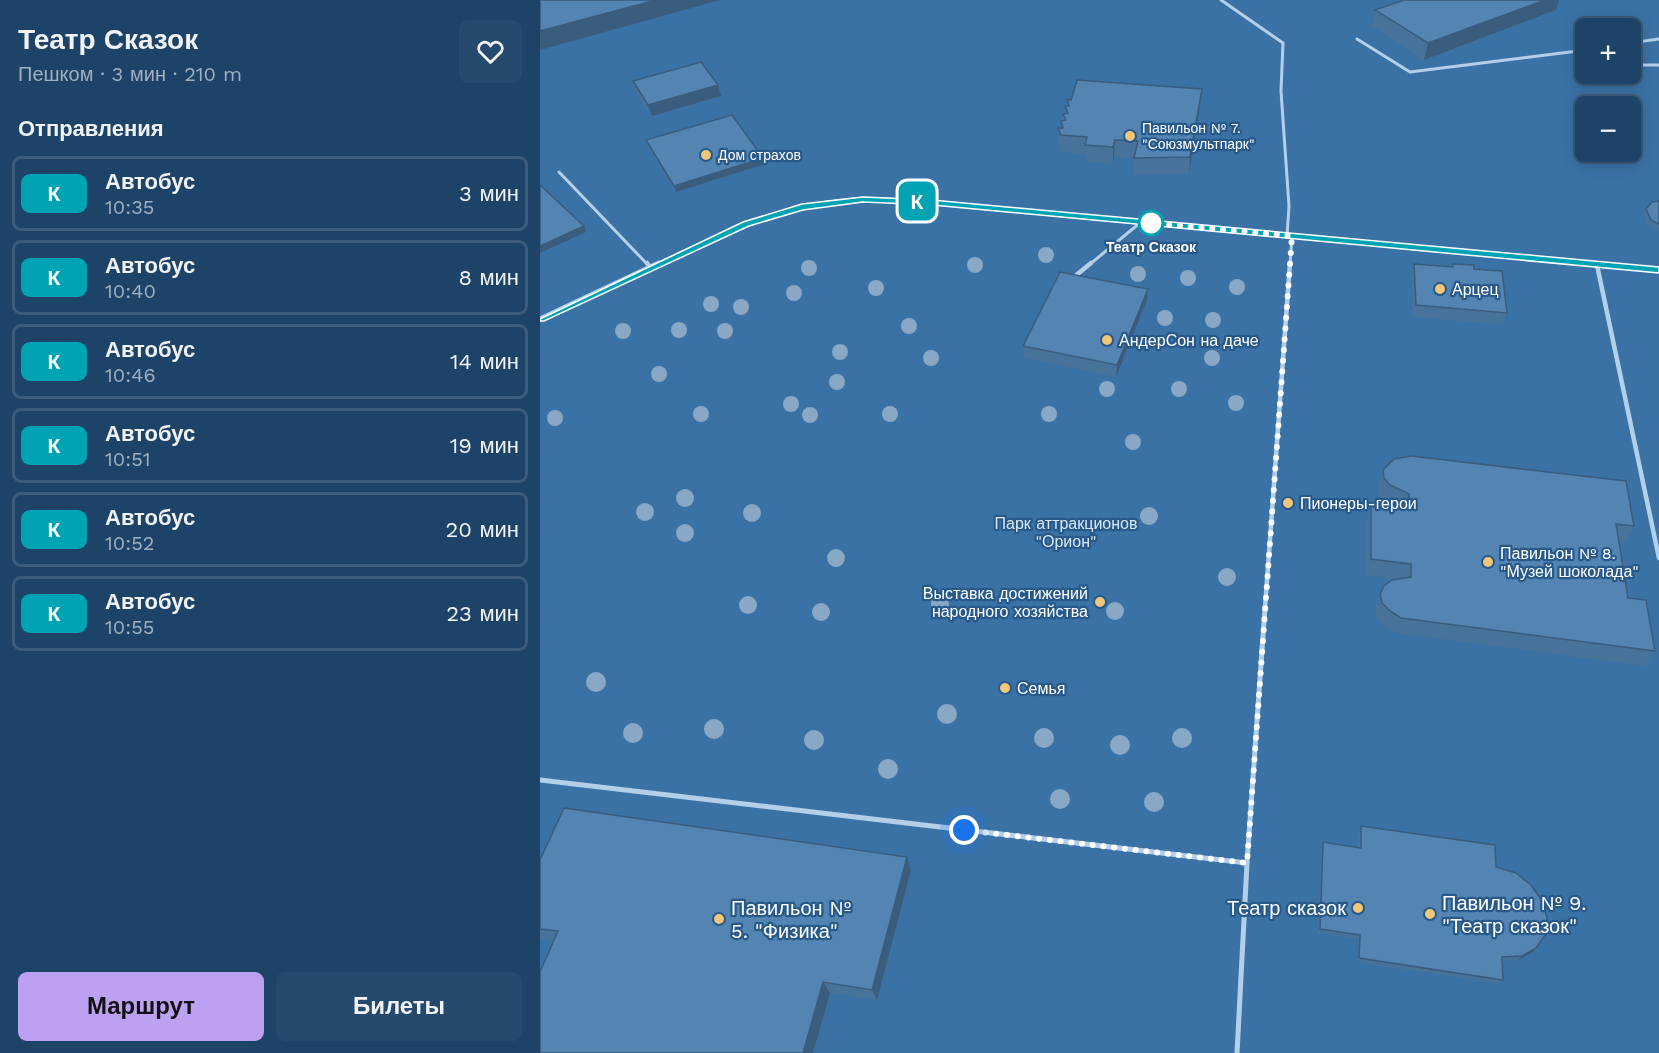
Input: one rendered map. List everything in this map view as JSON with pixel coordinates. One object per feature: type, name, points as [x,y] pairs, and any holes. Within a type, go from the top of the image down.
[{"type":"street","points":[[540,319],[726,232],[802,207],[843,201],[915,201],[1659,270]]},
{"type":"lane","points":[[1221,0],[1283,43],[1281,91],[1290,236],[1247,863],[1237,1053]]},
{"type":"lane","points":[[1357,39],[1410,72],[1575,51]]},
{"type":"lane","points":[[1641,41],[1659,39]]},
{"type":"lane","points":[[1641,65],[1659,65]]},
{"type":"lane","points":[[559,172],[650,267]]},
{"type":"lane","points":[[1074,277],[1141,222]]},
{"type":"lane","points":[[1597,265],[1659,558]]},
{"type":"lane","points":[[540,780],[1247,863]]},
{"type":"green space","name":"Выставка достижений народного хозяйства","points":[[540,0],[1659,0],[1659,1053],[540,1053]]},
{"type":"building","points":[[540,0],[656,0],[540,31]]},
{"type":"building","points":[[1404,0],[1545,0],[1428,43],[1375,10]]},
{"type":"building","points":[[701,62],[718,85],[648,105],[633,81]]},
{"type":"building","name":"Павильон № 7. \"Союзмультпарк\"","points":[[1077,80],[1202,89],[1190,157],[1134,158],[1138,141],[1115,140],[1113,147],[1085,145],[1087,137],[1061,135],[1058,128],[1063,128],[1061,121],[1066,120],[1063,114],[1068,113],[1065,106],[1069,106],[1067,99],[1071,100]]},
{"type":"building","name":"Дом страхов","points":[[732,115],[763,158],[674,186],[646,140]]},
{"type":"building","points":[[540,185],[584,226],[540,246]]},
{"type":"building","points":[[1659,201],[1659,224],[1651,220],[1646,209],[1652,202]]},
{"type":"building","points":[[1414,264],[1453,267],[1452,264],[1474,265],[1474,269],[1502,271],[1507,313],[1416,305]]},
{"type":"building","points":[[1060,272],[1148,289],[1117,365],[1023,346]]},
{"type":"building","name":"Павильон № 8. \"Музей шоколада\"","points":[[1411,456],[1626,481],[1634,526],[1616,524],[1628,598],[1646,600],[1655,651],[1401,618],[1390,611],[1382,603],[1380,594],[1384,586],[1392,580],[1411,577],[1411,564],[1371,559],[1371,505],[1410,510],[1409,494],[1390,485],[1384,478],[1383,470],[1394,459]]},
{"type":"building","name":"Павильон № 5. \"Физика\"","points":[[564,808],[907,857],[872,990],[823,982],[803,1053],[540,1053],[540,972],[558,931],[540,929],[540,860]]},
{"type":"building","name":"Павильон № 9. \"Театр сказок\"","points":[[1361,826],[1495,845],[1496,867],[1516,873],[1531,885],[1542,901],[1547,918],[1545,935],[1536,948],[1522,956],[1502,957],[1503,980],[1359,958],[1360,935],[1320,929],[1323,842],[1361,848]]},
{"type":"bus line","name":"К","points":[[540,319],[746,224],[802,207],[863,200],[932,202],[1659,270]]},
{"type":"place","name":"Павильон № 7. \"Союзмультпарк\"","points":[[1130,136]]},
{"type":"place","name":"Дом страхов","points":[[706,155]]},
{"type":"place","name":"Театр Сказок","points":[[1151,223]]},
{"type":"place","name":"Арцец","points":[[1440,289]]},
{"type":"place","name":"АндерСон на даче","points":[[1107,340]]},
{"type":"place","name":"Пионеры-герои","points":[[1288,503]]},
{"type":"place","name":"Павильон № 8. \"Музей шоколада\"","points":[[1488,562]]},
{"type":"place","name":"Выставка достижений народного хозяйства","points":[[1100,602]]},
{"type":"place","name":"Семья","points":[[1005,688]]},
{"type":"place","name":"Театр сказок","points":[[1358,908]]},
{"type":"place","name":"Павильон № 9. \"Театр сказок\"","points":[[1430,914]]},
{"type":"place","name":"Павильон № 5. \"Физика\"","points":[[719,919]]},
{"type":"route","points":[[964,830],[1247,863],[1292,236],[1151,223]]},
{"type":"park label","name":"Парк аттракционов \"Орион\"","points":[[1066,532]]}]
